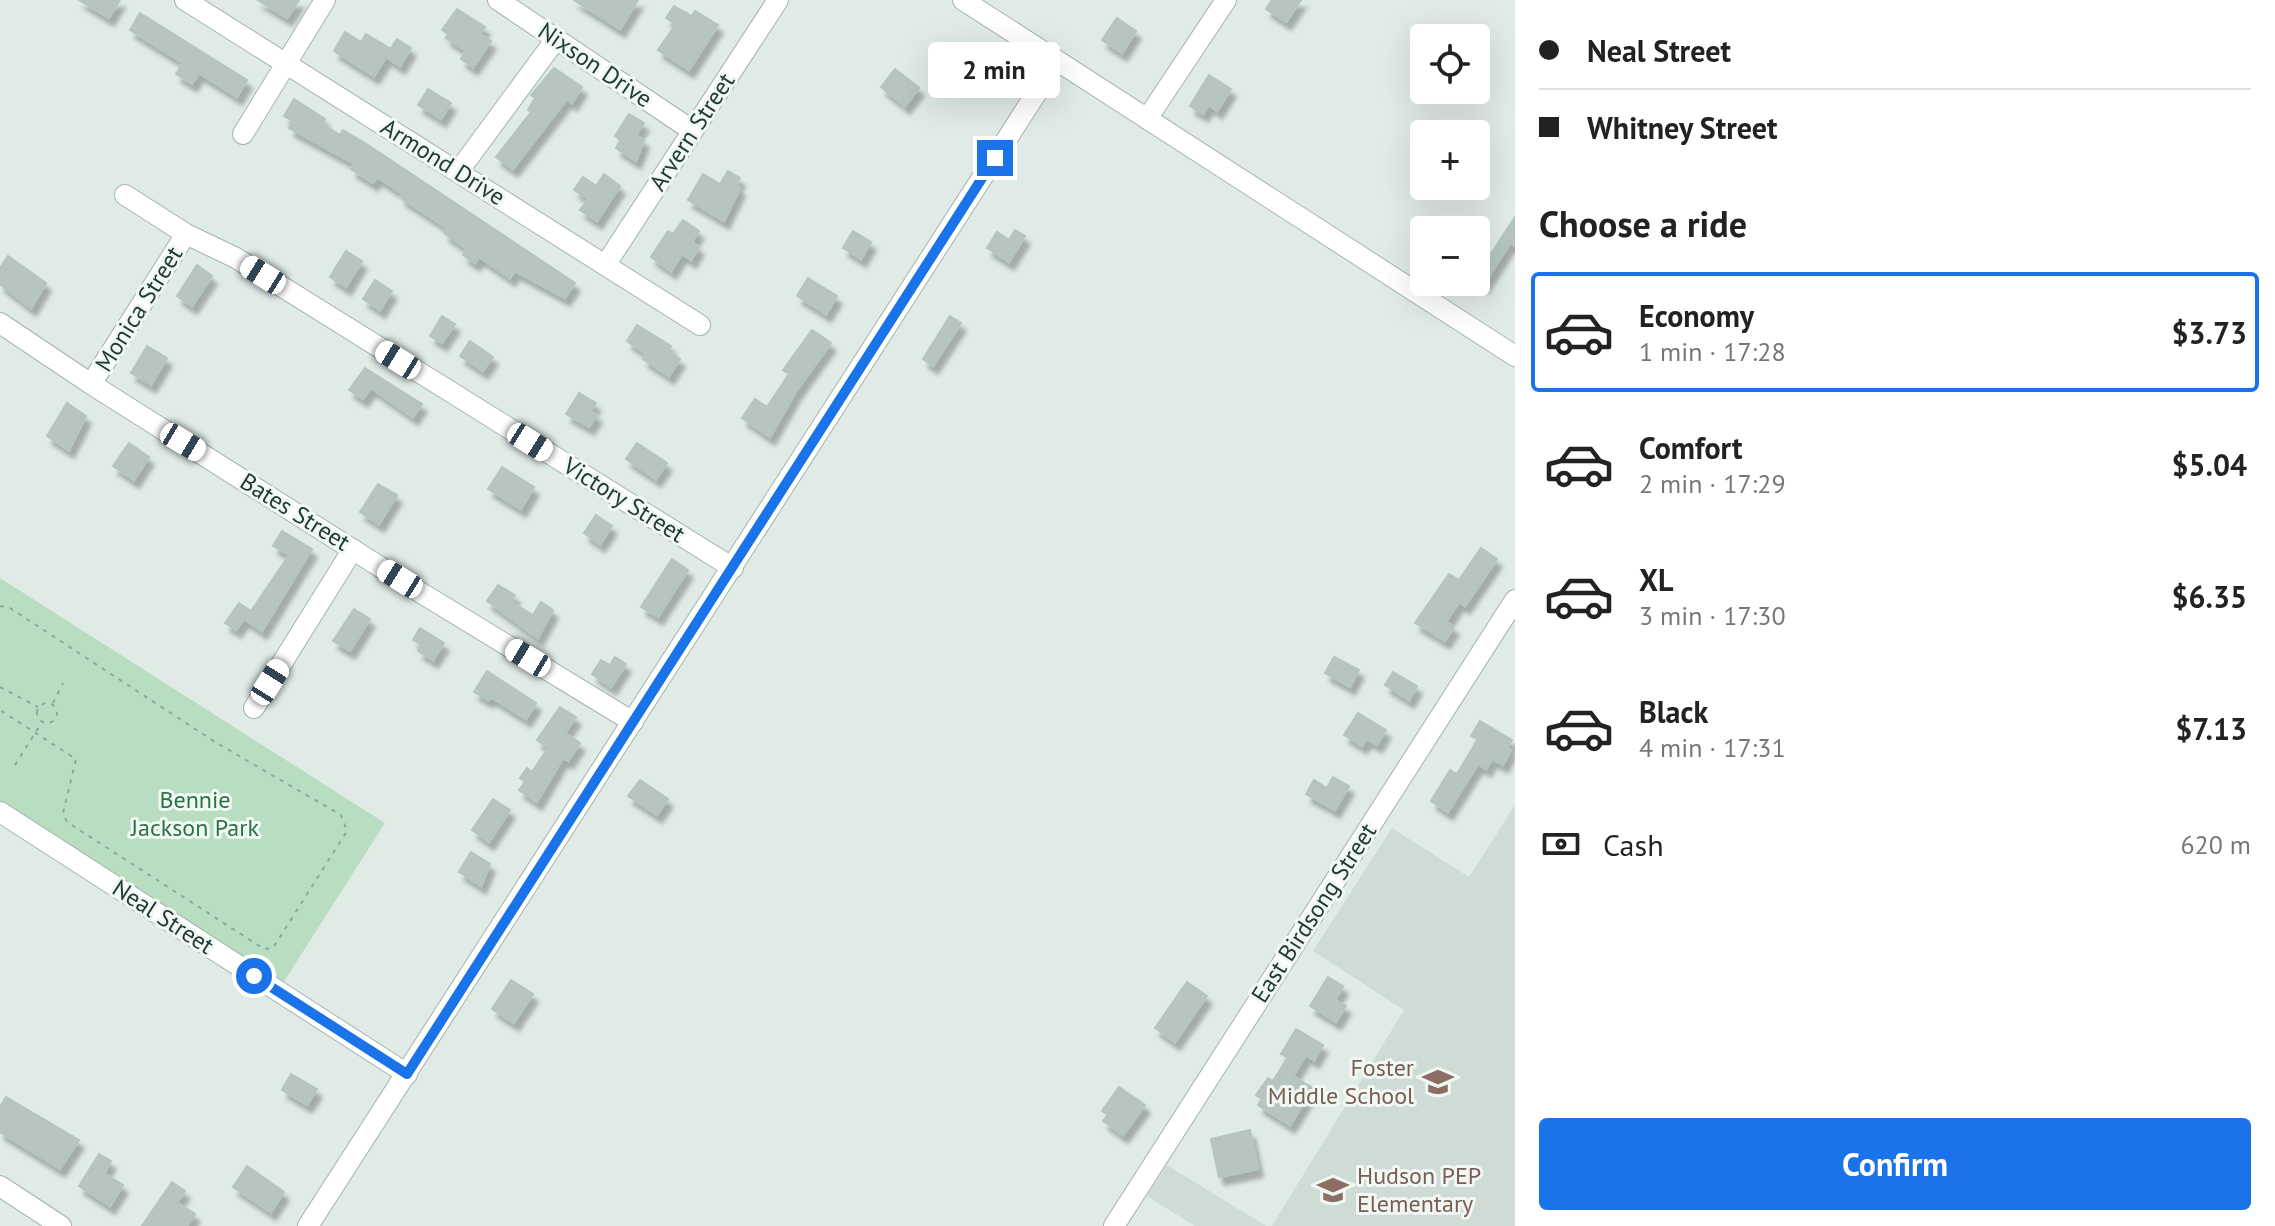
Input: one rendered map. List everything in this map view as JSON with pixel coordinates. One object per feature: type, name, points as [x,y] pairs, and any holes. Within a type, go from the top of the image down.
[{"type":"street","name":"Armond Drive","points":[[185,0],[700,325]]},
{"type":"street","points":[[243,134],[325,0]]},
{"type":"street","name":"Nixson Drive","points":[[498,0],[693,131]]},
{"type":"street","name":"Arvern Street","points":[[606,264],[778,0]]},
{"type":"street","points":[[963,0],[985,6],[1057,61],[1515,356]]},
{"type":"street","points":[[1147,119],[1226,0]]},
{"type":"street","points":[[458,172],[556,39]]},
{"type":"street","points":[[308,1226],[1057,61]]},
{"type":"street","name":"Victory Street","points":[[125,195],[186,234],[236,258],[733,568]]},
{"type":"street","name":"Monica Street","points":[[91,384],[186,234]]},
{"type":"street","name":"Bates Street","points":[[0,323],[91,384],[633,722]]},
{"type":"street","points":[[254,708],[353,549]]},
{"type":"street","name":"East Birdsong Street","points":[[1114,1226],[1515,600]]},
{"type":"street","name":"Neal Street","points":[[0,812],[407,1074]]},
{"type":"street","points":[[0,1186],[61,1226]]},
{"type":"path","points":[[0,606],[10,608],[256,768],[341,815],[347,831],[268,950],[67,822],[63,813],[76,759],[0,710]]},
{"type":"path","points":[[52,704],[63,683]]},
{"type":"path","points":[[0,687],[39,708]]},
{"type":"path","points":[[46,703],[52,704],[56,709],[56,718],[51,722],[42,722],[38,716],[39,708],[46,703]]},
{"type":"path","points":[[15,765],[42,722]]},
{"type":"shaded area","name":"Foster Middle School","points":[[1515,805],[1515,1226],[1272,1226],[1404,1010],[1313,951],[1392,828],[1469,877]]},
{"type":"shaded area","points":[[1167,1165],[1266,1226],[1195,1226],[1147,1196]]},
{"type":"green space","name":"Bennie Jackson Park","points":[[0,578],[385,823],[283,983],[0,802]]},
{"type":"building","points":[[79,0],[120,0],[109,18]]},
{"type":"building","points":[[258,0],[299,0],[287,18]]},
{"type":"building","points":[[574,0],[638,0],[620,29]]},
{"type":"building","points":[[1272,0],[1301,0],[1286,22],[1266,9]]},
{"type":"building","points":[[674,6],[692,16],[695,11],[718,25],[689,70],[658,50],[676,24],[666,18]]},
{"type":"building","points":[[457,9],[485,27],[480,34],[491,41],[473,67],[461,59],[466,51],[446,38],[448,34],[442,30]]},
{"type":"building","points":[[140,13],[247,80],[237,97],[199,73],[192,84],[176,74],[183,63],[130,30]]},
{"type":"building","points":[[1117,18],[1136,31],[1122,53],[1102,40]]},
{"type":"building","points":[[345,32],[361,42],[366,34],[391,49],[374,76],[334,51]]},
{"type":"building","points":[[397,39],[411,48],[400,66],[386,57]]},
{"type":"building","points":[[554,68],[582,87],[572,103],[567,99],[513,169],[496,157],[531,112],[528,110],[535,98],[531,95]]},
{"type":"building","points":[[895,69],[919,88],[905,106],[881,87]]},
{"type":"building","points":[[1209,75],[1231,89],[1217,111],[1209,105],[1203,114],[1190,106]]},
{"type":"building","points":[[428,89],[451,103],[441,119],[418,105]]},
{"type":"building","points":[[294,99],[325,119],[322,124],[340,135],[343,130],[368,145],[575,283],[565,298],[515,271],[510,278],[479,257],[475,263],[463,255],[467,249],[444,233],[447,228],[400,197],[403,194],[377,177],[373,183],[351,169],[355,164],[289,128],[293,121],[284,116]]},
{"type":"building","points":[[629,114],[644,123],[636,135],[644,140],[636,161],[616,148],[621,140],[615,136]]},
{"type":"building","points":[[728,171],[740,178],[736,185],[740,188],[724,221],[688,200],[703,174],[720,184]]},
{"type":"building","points":[[604,174],[620,186],[597,221],[580,210],[588,199],[574,190],[583,177],[596,186]]},
{"type":"building","points":[[1515,217],[1515,246],[1510,243],[1490,275],[1491,254]]},
{"type":"building","points":[[683,220],[699,231],[692,242],[699,247],[691,260],[682,254],[671,271],[651,257],[668,231],[673,234]]},
{"type":"building","points":[[1015,230],[1025,236],[1009,262],[987,248],[997,232],[1009,240]]},
{"type":"building","points":[[853,231],[871,242],[861,259],[843,248]]},
{"type":"building","points":[[346,251],[362,261],[346,287],[330,277]]},
{"type":"building","points":[[8,256],[46,283],[31,308],[0,284],[0,268]]},
{"type":"building","points":[[197,265],[212,276],[192,306],[177,296]]},
{"type":"building","points":[[808,278],[837,296],[826,314],[797,296]]},
{"type":"building","points":[[375,280],[392,291],[380,310],[363,299]]},
{"type":"building","points":[[442,316],[455,324],[442,343],[430,336]]},
{"type":"building","points":[[950,316],[961,323],[933,366],[923,359]]},
{"type":"building","points":[[637,325],[671,346],[668,351],[680,359],[669,376],[643,359],[646,354],[627,341]]},
{"type":"building","points":[[812,330],[831,343],[797,390],[770,437],[742,418],[755,399],[767,407],[789,374],[783,370]]},
{"type":"building","points":[[470,341],[493,357],[483,371],[460,356]]},
{"type":"building","points":[[147,346],[167,358],[151,385],[131,373]]},
{"type":"building","points":[[365,368],[422,404],[413,417],[371,388],[363,399],[349,390]]},
{"type":"building","points":[[579,393],[596,403],[590,411],[597,415],[589,427],[566,414]]},
{"type":"building","points":[[67,403],[86,416],[69,450],[47,436]]},
{"type":"building","points":[[129,443],[149,457],[134,480],[113,466]]},
{"type":"building","points":[[637,443],[667,463],[656,479],[626,459]]},
{"type":"building","points":[[502,467],[534,487],[521,509],[488,489]]},
{"type":"building","points":[[378,484],[397,495],[379,524],[360,512]]},
{"type":"building","points":[[596,515],[612,526],[600,544],[584,533]]},
{"type":"building","points":[[282,531],[312,549],[262,631],[244,619],[236,630],[225,623],[239,603],[251,611],[289,555],[273,546]]},
{"type":"building","points":[[1481,548],[1497,559],[1465,606],[1459,602],[1446,622],[1454,627],[1445,641],[1415,623],[1449,574],[1459,580]]},
{"type":"building","points":[[672,559],[688,570],[658,617],[641,607]]},
{"type":"building","points":[[498,585],[515,595],[511,602],[533,615],[541,602],[553,610],[538,638],[487,601]]},
{"type":"building","points":[[354,609],[370,619],[350,651],[333,641]]},
{"type":"building","points":[[420,628],[444,643],[433,660],[418,651],[422,645],[413,640]]},
{"type":"building","points":[[615,657],[626,664],[611,687],[592,674],[601,660],[610,665]]},
{"type":"building","points":[[1334,657],[1359,670],[1350,687],[1325,673]]},
{"type":"building","points":[[487,671],[536,703],[526,719],[491,697],[488,700],[474,692]]},
{"type":"building","points":[[1393,672],[1417,686],[1409,700],[1385,685]]},
{"type":"building","points":[[560,707],[576,717],[565,733],[580,743],[568,761],[563,758],[537,802],[519,790],[525,782],[520,778],[527,768],[532,772],[548,748],[537,740]]},
{"type":"building","points":[[1358,713],[1386,730],[1377,745],[1367,739],[1362,746],[1344,735]]},
{"type":"building","points":[[1480,721],[1512,740],[1507,748],[1511,750],[1503,765],[1492,759],[1486,769],[1478,764],[1448,812],[1431,801],[1450,770],[1457,774],[1478,739],[1471,736]]},
{"type":"building","points":[[1333,777],[1349,786],[1335,810],[1306,794],[1314,780],[1327,788]]},
{"type":"building","points":[[640,780],[668,799],[657,815],[628,796]]},
{"type":"building","points":[[493,799],[510,810],[489,842],[472,830]]},
{"type":"building","points":[[471,852],[490,864],[481,886],[459,872]]},
{"type":"building","points":[[1328,977],[1343,986],[1335,1000],[1346,1006],[1336,1022],[1310,1006]]},
{"type":"building","points":[[511,980],[533,994],[514,1023],[492,1009]]},
{"type":"building","points":[[1187,982],[1207,996],[1175,1042],[1155,1028]]},
{"type":"building","points":[[1296,1029],[1323,1045],[1314,1060],[1306,1055],[1293,1076],[1313,1088],[1290,1125],[1258,1105],[1262,1099],[1256,1095],[1268,1078],[1273,1081],[1288,1057],[1281,1054]]},
{"type":"building","points":[[291,1074],[317,1089],[307,1105],[282,1090]]},
{"type":"building","points":[[1119,1087],[1145,1105],[1123,1135],[1103,1121],[1108,1115],[1102,1111]]},
{"type":"building","points":[[6,1097],[79,1140],[60,1169],[0,1132],[0,1107]]},
{"type":"building","points":[[1250,1130],[1258,1169],[1219,1177],[1211,1139]]},
{"type":"building","points":[[99,1154],[111,1161],[104,1173],[123,1185],[110,1206],[79,1186]]},
{"type":"building","points":[[247,1166],[284,1192],[271,1212],[233,1187]]},
{"type":"building","points":[[172,1182],[185,1191],[177,1202],[195,1214],[187,1226],[142,1226]]},
{"type":"place","name":"Foster Middle School","points":[[1438,1082]]},
{"type":"place","name":"Hudson PEP Elementary","points":[[1333,1190]]},
{"type":"route","points":[[254,976],[407,1074],[995,158]]}]
